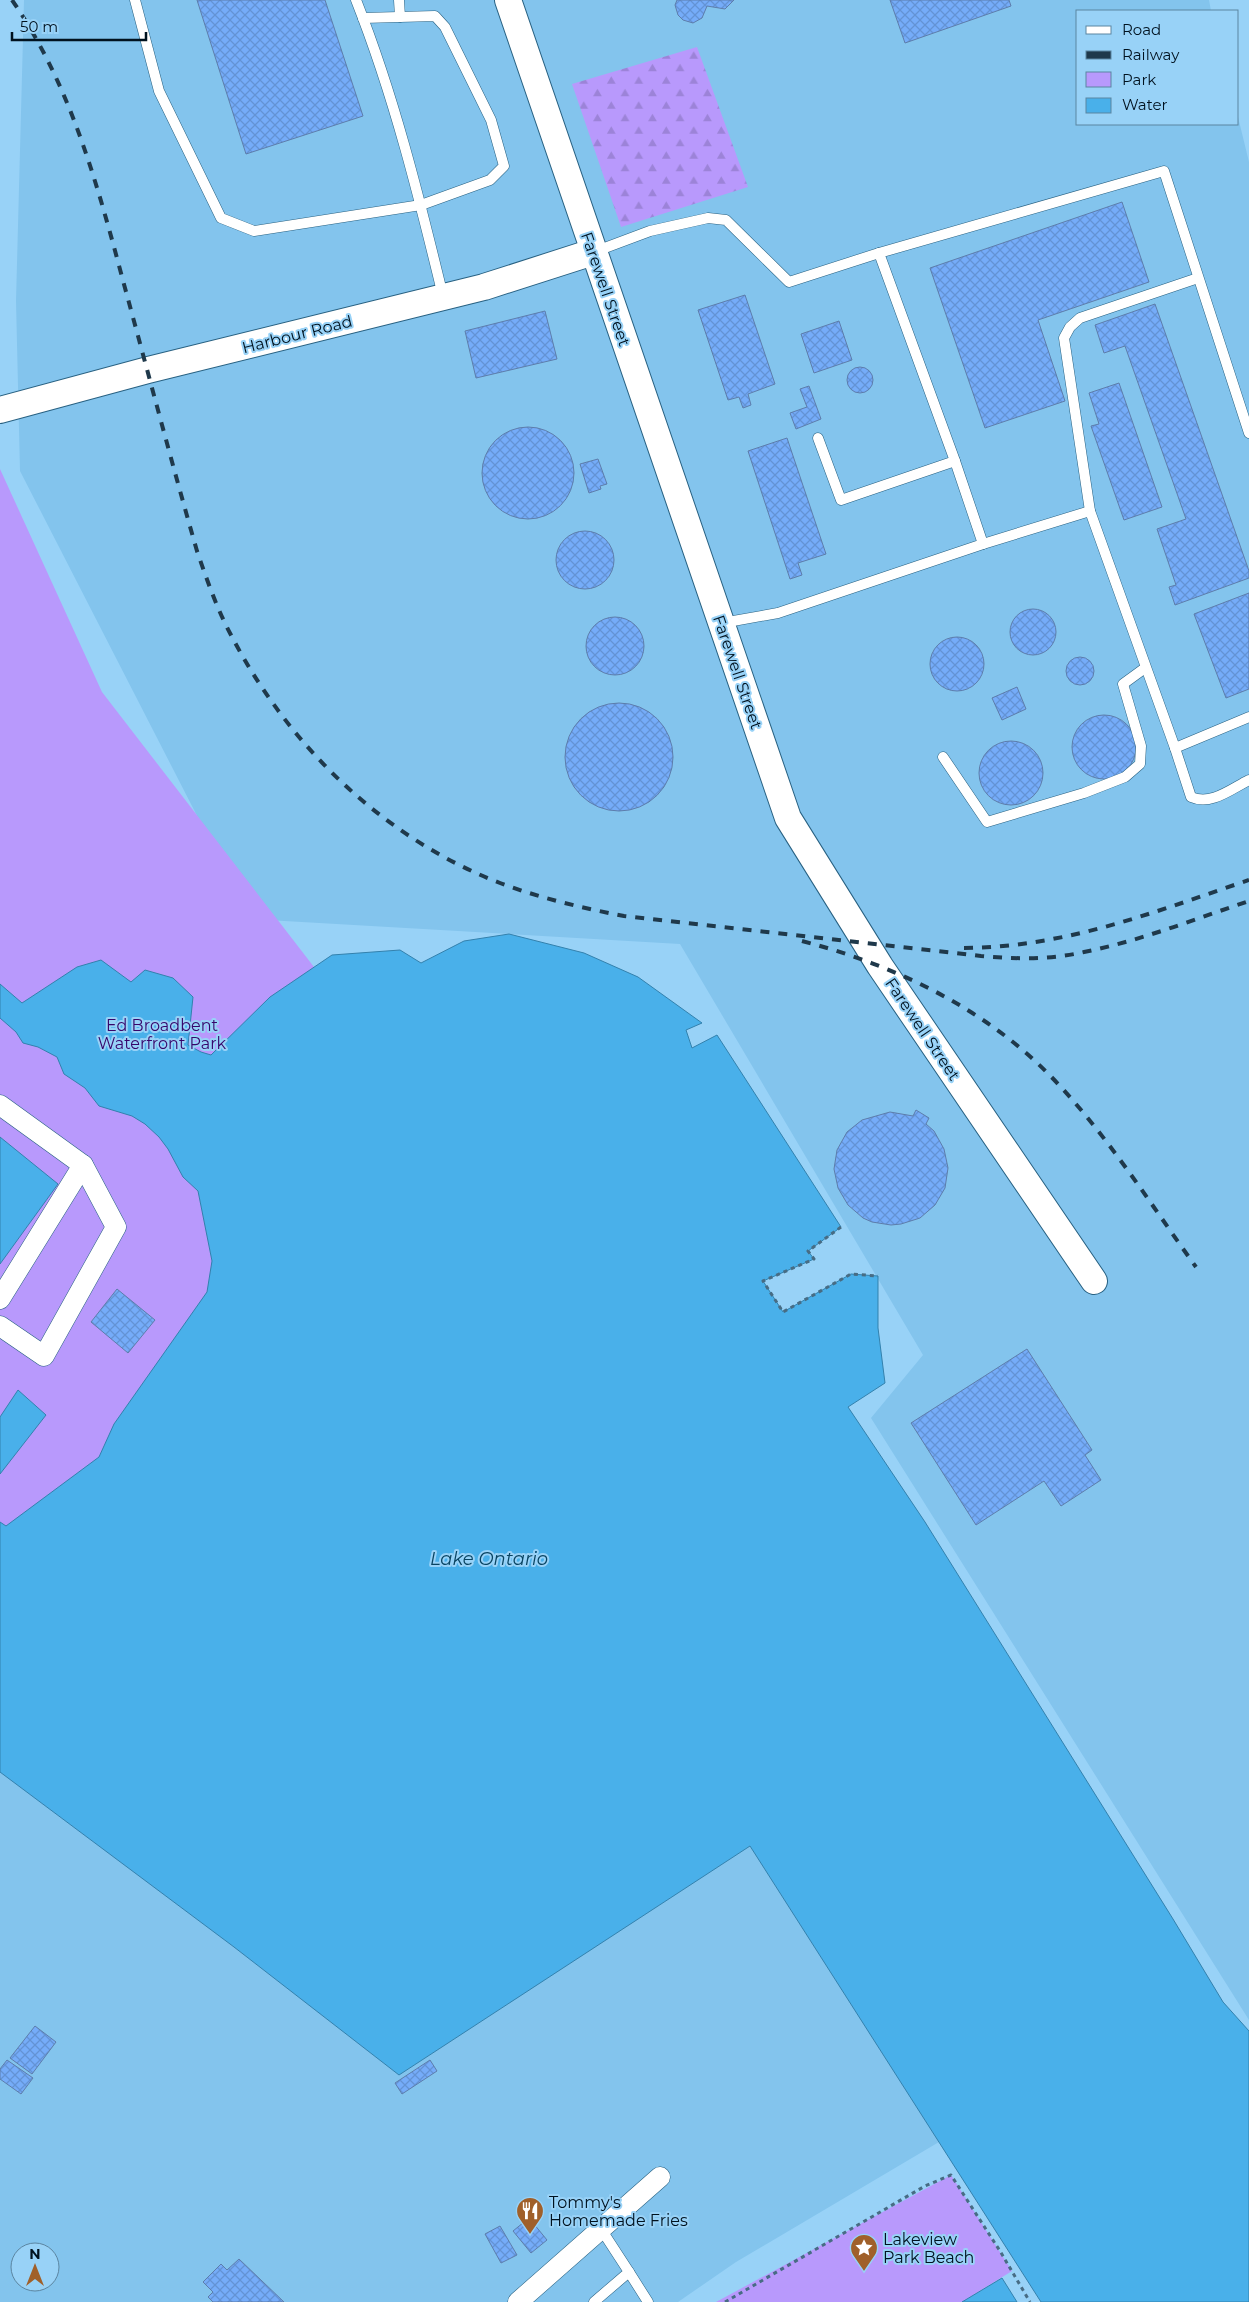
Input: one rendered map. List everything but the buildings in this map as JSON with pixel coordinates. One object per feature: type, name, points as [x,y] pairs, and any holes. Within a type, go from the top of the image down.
[{"type":"street","name":"Farewell Street","points":[[508,0],[788,818],[880,966],[1094,1281]]},
{"type":"street","name":"Harbour Road","points":[[0,410],[148,370],[484,287],[593,252]]},
{"type":"street","points":[[0,1105],[83,1165],[116,1227],[44,1356],[0,1326]]},
{"type":"street","points":[[0,1299],[83,1165]]},
{"type":"street","points":[[518,2302],[660,2177]]},
{"type":"lane","points":[[135,0],[159,91],[222,218],[254,231],[421,205],[490,180],[504,166],[491,120],[445,27],[435,16],[364,18]]},
{"type":"lane","points":[[356,0],[376,51],[421,205],[444,297]]},
{"type":"lane","points":[[399,0],[400,17]]},
{"type":"lane","points":[[593,252],[650,231],[708,218],[726,220],[789,282],[879,253],[1164,171],[1249,433]]},
{"type":"lane","points":[[879,253],[955,461],[983,544]]},
{"type":"lane","points":[[1198,278],[1080,318],[1070,327],[1064,338],[1090,512],[1145,668],[1176,748],[1191,797],[1200,801],[1212,800],[1249,780]]},
{"type":"lane","points":[[818,438],[840,500],[955,461]]},
{"type":"lane","points":[[721,623],[778,613],[983,544],[1090,512]]},
{"type":"lane","points":[[943,757],[987,822],[1084,793],[1125,777],[1140,764],[1141,746],[1123,684],[1145,668]]},
{"type":"lane","points":[[1176,748],[1249,717]]},
{"type":"lane","points":[[602,2229],[648,2302]]},
{"type":"lane","points":[[594,2302],[628,2272]]},
{"type":"path","points":[[841,1227],[808,1251],[814,1258],[763,1281],[783,1312],[851,1274],[878,1276]]},
{"type":"path","points":[[725,2302],[925,2186],[951,2176],[1000,2251],[1030,2302]]},
{"type":"shaded area","points":[[24,0],[1209,0],[1211,10],[1076,10],[1076,125],[1239,125],[1239,121],[1249,162],[1249,2020],[871,1418],[923,1355],[680,944],[250,919],[20,471],[16,301]]},
{"type":"shaded area","points":[[0,1772],[234,1947],[399,2075],[750,1846],[939,2142],[736,2262],[678,2302],[0,2302]]},
{"type":"green space","points":[[697,47],[748,187],[621,227],[572,84]]},
{"type":"green space","name":"Ed Broadbent Waterfront Park","points":[[0,469],[102,692],[341,1002],[252,1291],[0,1610]]},
{"type":"green space","name":"Lakeview Park Beach","points":[[951,2175],[1012,2271],[962,2302],[716,2302]]},
{"type":"water","name":"Lake Ontario","points":[[509,934],[584,953],[638,977],[702,1023],[686,1030],[692,1048],[717,1035],[841,1227],[808,1251],[814,1259],[763,1281],[783,1312],[851,1274],[878,1276],[878,1328],[885,1383],[848,1407],[925,1522],[1223,2002],[1249,2031],[1249,2302],[1041,2302],[750,1846],[399,2075],[234,1947],[0,1772],[0,1522],[6,1526],[99,1457],[114,1424],[207,1292],[212,1261],[198,1191],[183,1177],[168,1149],[159,1137],[145,1124],[132,1116],[99,1106],[85,1088],[64,1074],[57,1057],[38,1047],[23,1043],[16,1032],[0,1018],[0,984],[22,1003],[77,967],[101,960],[131,982],[145,970],[173,978],[193,997],[188,1045],[211,1055],[270,997],[332,955],[400,950],[421,963],[464,941]]},
{"type":"water","points":[[0,1137],[58,1184],[0,1264]]},
{"type":"water","points":[[18,1390],[46,1415],[0,1474],[0,1417]]},
{"type":"water","points":[[1002,2278],[1017,2302],[962,2302]]},
{"type":"railway","points":[[12,0],[33,33],[51,67],[81,139],[104,213],[197,551],[221,615],[254,675],[281,714],[310,750],[378,814],[417,841],[457,864],[500,883],[577,906],[624,916],[981,956],[1033,958],[1071,955],[1147,936],[1249,901]]},
{"type":"railway","points":[[964,948],[1002,946],[1039,941],[1110,926],[1249,880]]},
{"type":"railway","points":[[802,941],[838,951],[908,978],[941,995],[1004,1035],[1032,1059],[1078,1106],[1114,1151],[1196,1267]]},
{"type":"place","name":"Tommy's Homemade Fries","points":[[530,2235]]},
{"type":"place","name":"Lakeview Park Beach","points":[[864,2272]]}]
